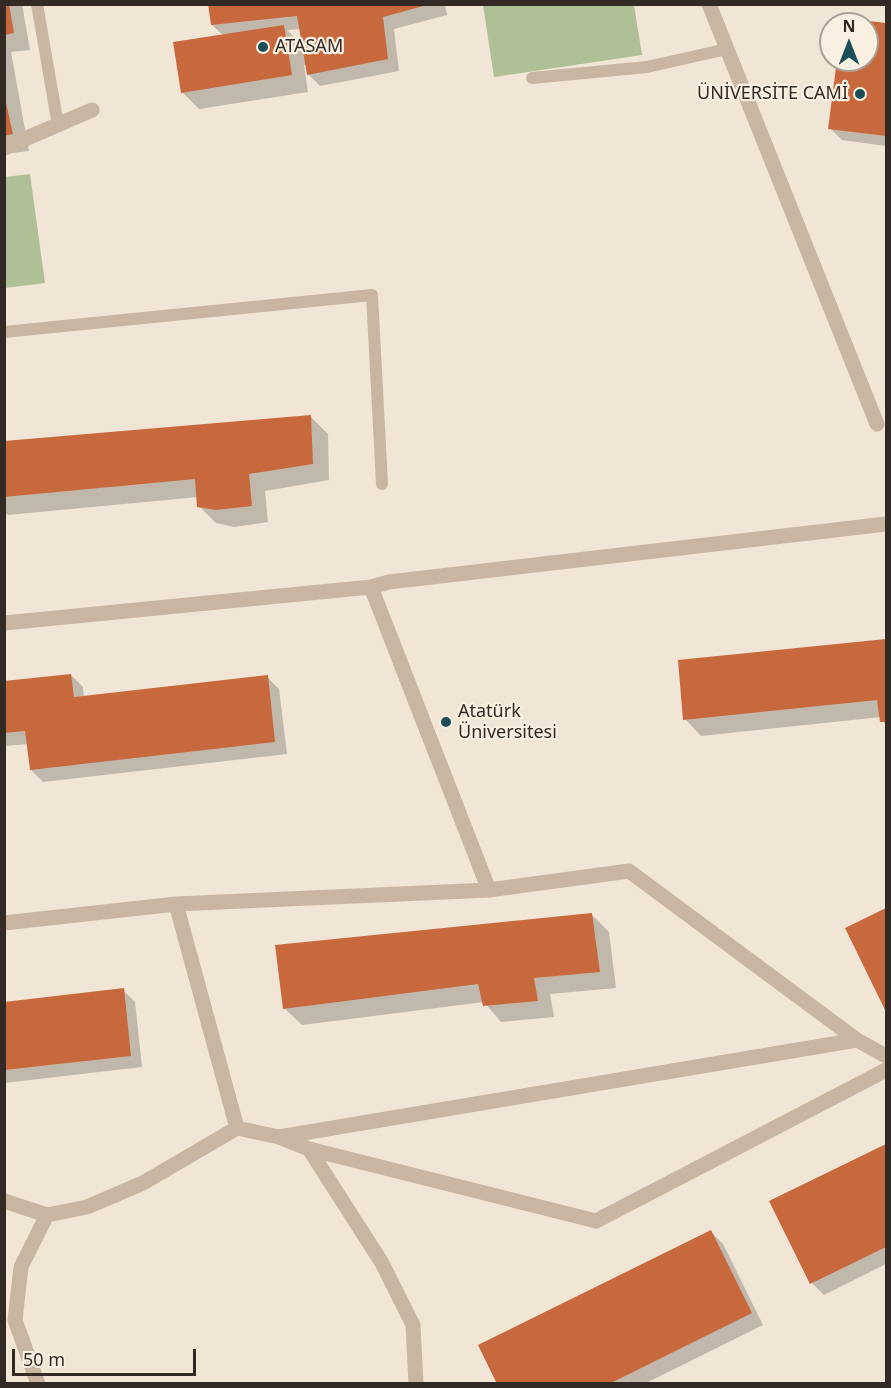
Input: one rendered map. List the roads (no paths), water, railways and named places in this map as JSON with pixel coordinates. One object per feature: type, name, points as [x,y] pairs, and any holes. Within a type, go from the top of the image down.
[{"type":"street","points":[[710,4],[877,424]]},
{"type":"street","points":[[4,148],[92,110]]},
{"type":"street","points":[[4,623],[371,587],[389,582],[886,524]]},
{"type":"street","points":[[371,587],[489,890]]},
{"type":"street","points":[[4,923],[176,904],[489,890],[629,871],[857,1040],[886,1056]]},
{"type":"street","points":[[176,904],[237,1128]]},
{"type":"street","points":[[279,1137],[857,1040]]},
{"type":"street","points":[[4,1201],[47,1215],[87,1207],[143,1183],[237,1128],[279,1137],[309,1149],[596,1221],[886,1070]]},
{"type":"street","points":[[309,1149],[382,1263],[413,1325],[416,1383]]},
{"type":"street","points":[[38,1383],[15,1320],[21,1267],[47,1215]]},
{"type":"lane","points":[[37,4],[58,125]]},
{"type":"lane","points":[[532,78],[647,67],[727,49]]},
{"type":"lane","points":[[4,332],[372,295],[382,484]]},
{"type":"place","name":"ATASAM","points":[[263,47]]},
{"type":"place","name":"ÜNİVERSİTE CAMİ","points":[[860,94]]},
{"type":"place","name":"Atatürk Üniversitesi","points":[[446,722]]}]
